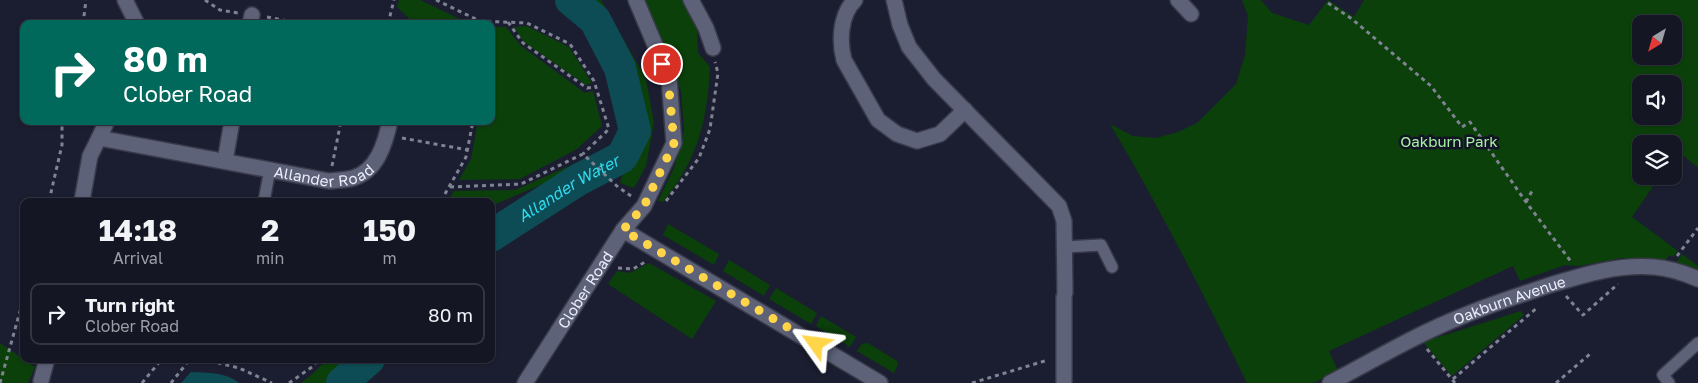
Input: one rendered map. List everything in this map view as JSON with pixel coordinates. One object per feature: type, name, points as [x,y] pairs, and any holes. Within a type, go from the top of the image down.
[{"type":"street","points":[[126,0],[135,20]]},
{"type":"street","name":"Clober Road","points":[[525,383],[623,230],[644,206],[674,143],[668,78],[636,0]]},
{"type":"street","points":[[691,0],[706,28],[713,48]]},
{"type":"street","points":[[855,0],[849,6],[842,28],[842,50],[844,60],[878,120],[897,134],[916,141],[940,134],[965,110]]},
{"type":"street","points":[[894,0],[900,25],[909,47],[934,79],[1059,206],[1064,221],[1065,247],[1064,383]]},
{"type":"street","points":[[1178,0],[1190,14]]},
{"type":"street","points":[[83,198],[90,156],[105,125]]},
{"type":"street","points":[[225,162],[231,125]]},
{"type":"street","name":"Allander Road","points":[[99,138],[329,181],[351,179],[362,175],[371,168],[379,155],[388,128]]},
{"type":"street","points":[[623,230],[880,383]]},
{"type":"street","name":"Oakburn Avenue","points":[[1330,383],[1417,337],[1462,316],[1515,296],[1581,275],[1620,267],[1654,267],[1668,269],[1698,279]]},
{"type":"street","points":[[41,381],[46,363]]},
{"type":"lane","points":[[265,198],[270,169]]},
{"type":"lane","points":[[1065,247],[1101,245],[1112,267]]},
{"type":"lane","points":[[1669,383],[1663,375],[1698,343]]},
{"type":"path","points":[[84,20],[86,0]]},
{"type":"path","points":[[389,20],[394,0]]},
{"type":"path","points":[[436,0],[477,20]]},
{"type":"path","points":[[1328,3],[1352,19],[1431,86],[1462,127],[1470,122],[1526,202],[1581,275]]},
{"type":"path","points":[[450,186],[521,184],[583,154],[609,129],[596,86],[570,44],[526,23],[495,22]]},
{"type":"path","points":[[508,22],[523,44],[586,88],[596,86]]},
{"type":"path","points":[[644,206],[651,207],[664,203],[699,158],[710,129],[718,73],[713,48]]},
{"type":"path","points":[[50,198],[62,146],[62,125]]},
{"type":"path","points":[[329,181],[340,125]]},
{"type":"path","points":[[443,198],[466,156],[472,125]]},
{"type":"path","points":[[388,128],[468,150]]},
{"type":"path","points":[[583,154],[618,187]]},
{"type":"path","points":[[1526,202],[1532,191]]},
{"type":"path","points":[[1673,262],[1698,228]]},
{"type":"path","points":[[604,260],[618,268],[633,269],[646,261],[654,248]]},
{"type":"path","points":[[1569,300],[1583,315],[1614,287]]},
{"type":"path","points":[[1426,348],[1454,381],[1527,314],[1534,310]]},
{"type":"path","points":[[0,383],[20,311]]},
{"type":"path","points":[[1556,383],[1590,354]]},
{"type":"path","points":[[972,383],[1064,356]]},
{"type":"path","points":[[142,383],[157,363]]},
{"type":"path","points":[[171,383],[186,363]]},
{"type":"path","points":[[218,363],[239,368],[272,383]]},
{"type":"path","points":[[289,383],[316,363]]},
{"type":"green space","points":[[399,0],[420,0],[462,20],[411,20],[397,7]]},
{"type":"green space","points":[[587,0],[601,0],[646,79],[654,123],[646,166],[634,188],[620,183],[626,164],[641,131],[627,67]]},
{"type":"green space","points":[[645,0],[682,0],[697,29],[698,53],[710,67],[703,123],[698,139],[685,170],[663,202],[658,201],[674,168],[684,131],[681,91]]},
{"type":"green space","name":"Oakburn Park","points":[[1242,0],[1261,0],[1272,13],[1309,25],[1328,0],[1354,17],[1364,0],[1698,0],[1698,168],[1682,154],[1682,135],[1632,135],[1632,185],[1654,185],[1632,217],[1678,251],[1673,257],[1669,255],[1665,261],[1621,258],[1579,266],[1565,265],[1520,281],[1513,266],[1329,351],[1338,371],[1313,383],[1247,383],[1181,252],[1110,124],[1133,136],[1156,138],[1178,132],[1197,123],[1236,84],[1245,55],[1248,16]]},
{"type":"green space","points":[[527,26],[569,47],[592,83],[586,85],[524,42],[514,27]]},
{"type":"green space","points":[[495,27],[506,27],[521,46],[585,93],[593,91],[602,126],[577,149],[520,179],[459,180],[471,159],[477,125],[495,125]]},
{"type":"green space","points":[[576,163],[587,165],[495,204],[495,198],[450,198],[454,191],[515,190]]},
{"type":"green space","points":[[668,224],[719,254],[714,265],[663,235]]},
{"type":"green space","points":[[1682,254],[1698,266],[1698,271],[1675,264]]},
{"type":"green space","points":[[729,260],[770,285],[764,296],[723,271]]},
{"type":"green space","points":[[649,263],[716,301],[692,339],[608,284],[617,271],[630,273]]},
{"type":"green space","points":[[776,288],[817,313],[811,324],[769,299]]},
{"type":"green space","points":[[1521,311],[1524,315],[1452,376],[1423,342]]},
{"type":"green space","points":[[821,316],[856,337],[850,347],[816,326]]},
{"type":"green space","points":[[0,343],[20,357],[20,363],[29,363],[35,367],[28,383],[0,383]]},
{"type":"green space","points":[[868,343],[897,361],[898,364],[894,373],[857,351],[862,344]]},
{"type":"green space","points":[[323,363],[350,363],[331,383],[301,383]]},
{"type":"shaded area","points":[[191,372],[222,375],[239,383],[181,383]]},
{"type":"waterway","name":"Allander Water","points":[[495,233],[578,180],[622,157],[635,131],[620,68],[595,20],[571,0]]},
{"type":"waterway","name":"Allander Water","points":[[342,383],[364,363]]},
{"type":"route","points":[[662,64],[668,78],[674,143],[644,206],[623,230],[816,344]]}]
